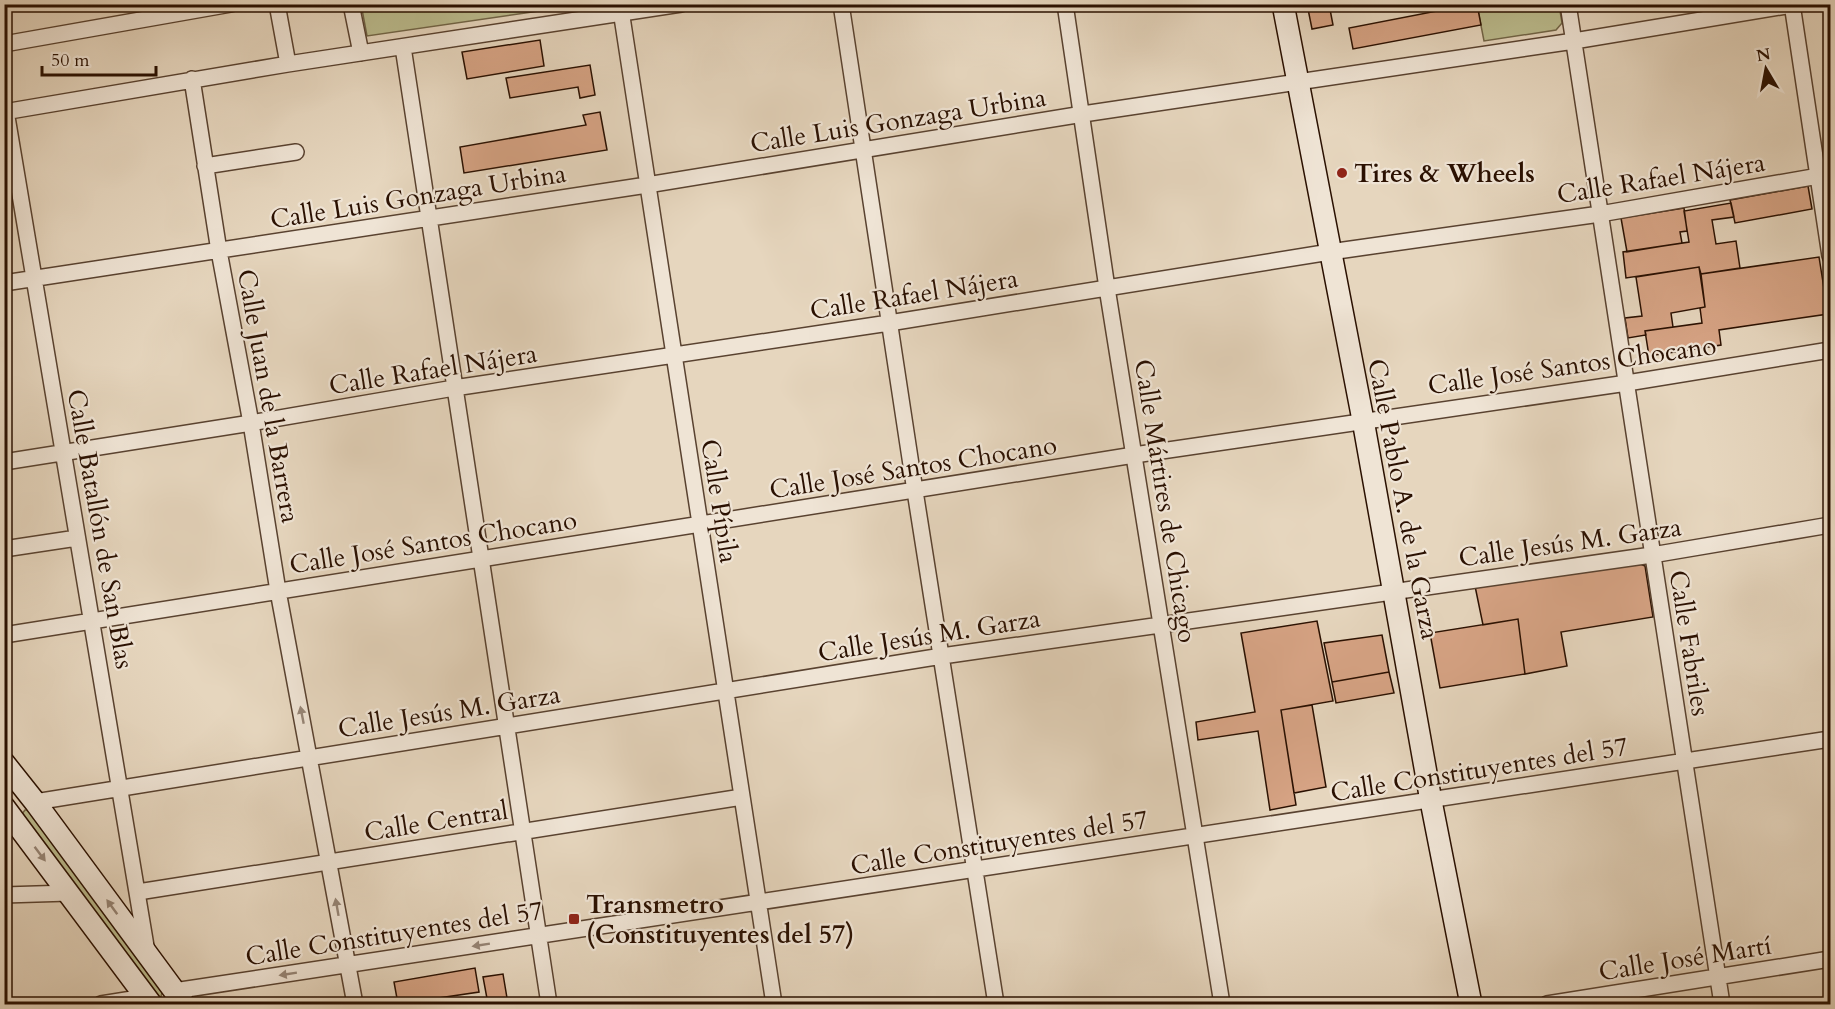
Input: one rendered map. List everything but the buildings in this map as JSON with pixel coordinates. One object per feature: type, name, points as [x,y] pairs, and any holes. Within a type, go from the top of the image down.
[{"type":"street","points":[[4,44],[231,4]]},
{"type":"street","points":[[277,4],[288,64]]},
{"type":"street","points":[[351,4],[361,53]]},
{"type":"street","points":[[5,112],[620,10],[681,4]]},
{"type":"street","points":[[841,4],[996,1005]]},
{"type":"street","name":"Calle Mártires de Chicago","points":[[1065,4],[1107,288],[1222,1005]]},
{"type":"street","name":"Calle Pablo A. de la Garza","points":[[1283,4],[1395,592],[1431,801],[1472,1005]]},
{"type":"street","name":"Calle Fabriles","points":[[1568,4],[1722,1005]]},
{"type":"street","points":[[1794,5],[1824,175],[1830,256]]},
{"type":"street","name":"Calle Luis Gonzaga Urbina","points":[[4,283],[647,185],[1083,114],[1574,41],[1794,5]]},
{"type":"street","name":"Calle Pípila","points":[[620,10],[774,1005]]},
{"type":"street","points":[[403,47],[549,1005]]},
{"type":"street","name":"Calle Juan de la Barrera","points":[[192,80],[278,591],[355,1005]]},
{"type":"street","name":"Calle Batallón de San Blas","points":[[5,112],[148,956]]},
{"type":"street","points":[[206,166],[296,152]]},
{"type":"street","name":"Calle Rafael Nájera","points":[[4,462],[454,388],[889,323],[1330,252],[1600,214],[1824,175]]},
{"type":"street","name":"Calle José Santos Chocano","points":[[4,635],[915,492],[1134,455],[1830,350]]},
{"type":"street","name":"Calle Jesús M. Garza","points":[[35,802],[309,756],[942,656],[1652,555],[1830,525]]},
{"type":"street","points":[[4,549],[77,538]]},
{"type":"street","name":"Calle Constituyentes del 57","points":[[175,1000],[348,965],[1830,739]]},
{"type":"street","points":[[4,763],[148,956],[175,1000]]},
{"type":"street","name":"Calle Central","points":[[138,892],[742,797]]},
{"type":"street","points":[[4,807],[148,1001]]},
{"type":"street","points":[[4,895],[69,893]]},
{"type":"street","name":"Calle José Martí","points":[[1547,1005],[1830,959]]},
{"type":"street","points":[[101,1005],[148,1001]]},
{"type":"green space","points":[[361,4],[580,4],[580,5],[367,36]]},
{"type":"green space","points":[[1477,5],[1559,5],[1562,23],[1556,30],[1484,41]]},
{"type":"green space","points":[[25,810],[29,810],[163,989],[159,1004],[21,815]]},
{"type":"place","name":"Tires & Wheels","points":[[1342,173]]},
{"type":"place","name":"Transmetro (Constituyentes del 57)","points":[[574,919]]}]
